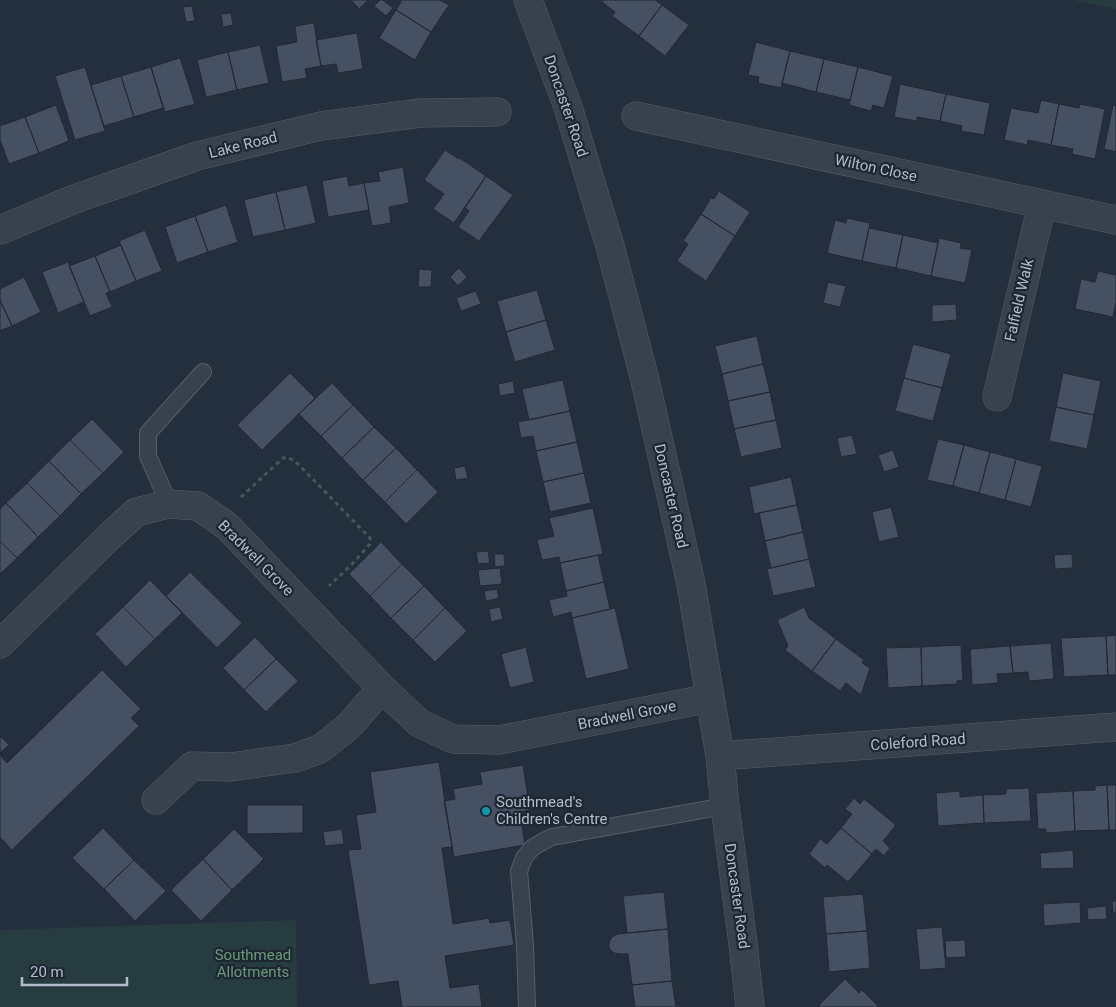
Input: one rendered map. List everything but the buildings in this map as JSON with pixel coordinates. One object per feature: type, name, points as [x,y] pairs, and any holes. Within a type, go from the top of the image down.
[{"type":"street","name":"Doncaster Road","points":[[528,0],[568,107],[610,246],[645,380],[691,584],[720,756],[750,1007]]},
{"type":"street","name":"Lake Road","points":[[0,230],[72,200],[197,156],[321,126],[422,113],[497,112]]},
{"type":"street","name":"Wilton Close","points":[[636,116],[1116,220]]},
{"type":"street","name":"Falfield Walk","points":[[997,397],[1042,204]]},
{"type":"street","name":"Bradwell Grove","points":[[0,644],[136,512],[168,504],[198,506],[227,526],[382,688],[420,723],[453,739],[499,740],[710,698]]},
{"type":"street","points":[[156,800],[192,766],[230,767],[295,758],[320,749],[349,726],[382,688]]},
{"type":"street","name":"Coleford Road","points":[[720,756],[1116,727]]},
{"type":"lane","points":[[168,504],[148,456],[148,433],[204,372]]},
{"type":"lane","points":[[527,1007],[525,945],[519,871],[524,858],[532,848],[552,837],[725,806]]},
{"type":"path","points":[[217,520],[283,458],[288,457],[298,464],[371,541],[353,563],[306,609]]},
{"type":"green space","points":[[1073,0],[1116,0],[1116,9]]},
{"type":"green space","name":"Southmead Allotments","points":[[296,920],[297,1007],[0,1007],[0,930]]},
{"type":"place","name":"Southmead's Children's Centre","points":[[486,811]]}]
